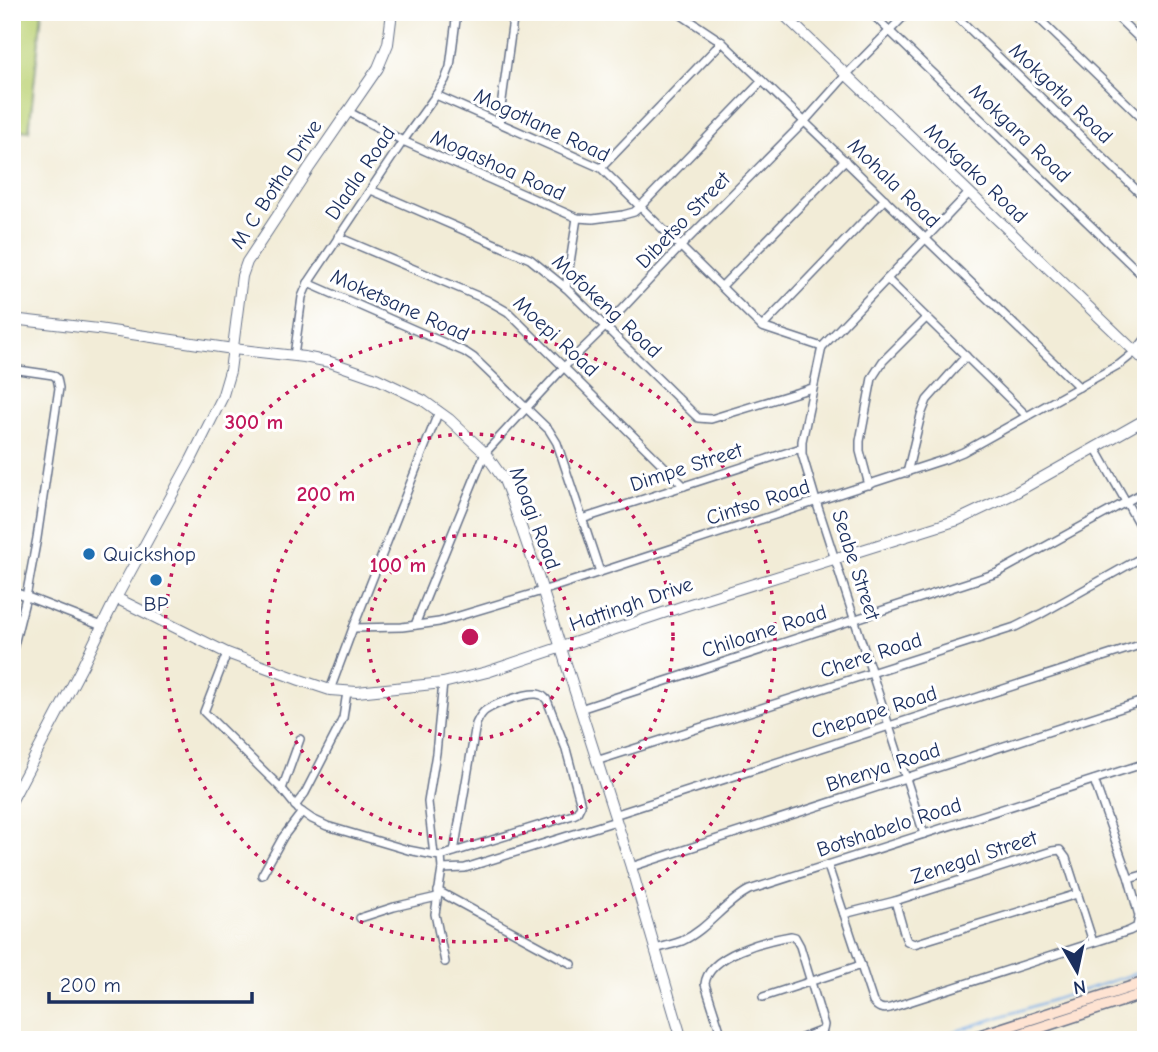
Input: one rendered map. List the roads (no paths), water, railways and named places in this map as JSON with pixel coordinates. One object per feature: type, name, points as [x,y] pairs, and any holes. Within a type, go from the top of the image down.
[{"type":"main road","points":[[966,1040],[1146,982]]},
{"type":"main road","points":[[1002,1040],[1146,993]]},
{"type":"street","name":"M C Botha Drive","points":[[12,800],[216,411],[227,384],[242,276],[247,262],[382,61],[388,44],[392,12]]},
{"type":"street","name":"Dladla Road","points":[[294,356],[302,297],[308,283],[402,141],[436,95],[450,67],[457,12]]},
{"type":"street","points":[[499,122],[514,12]]},
{"type":"street","name":"Mohala Road","points":[[677,12],[722,43],[762,80],[1079,387]]},
{"type":"street","name":"Mokgako Road","points":[[781,12],[1146,362]]},
{"type":"street","name":"Mokgara Road","points":[[870,12],[1146,279]]},
{"type":"street","name":"Dibetso Street","points":[[415,625],[485,453],[565,366],[908,12]]},
{"type":"street","name":"Mokgotla Road","points":[[952,12],[1146,199]]},
{"type":"street","points":[[1032,12],[1146,122]]},
{"type":"street","points":[[1112,12],[1146,45]]},
{"type":"street","points":[[601,168],[722,43]]},
{"type":"street","points":[[640,206],[762,80]]},
{"type":"street","name":"Mogotlane Road","points":[[436,95],[601,168],[762,327],[822,347]]},
{"type":"street","name":"Mogashoa Road","points":[[347,111],[402,141],[577,219],[623,215],[634,212],[640,206]]},
{"type":"street","points":[[722,286],[845,160]]},
{"type":"street","name":"Mofokeng Road","points":[[371,190],[527,257],[566,288],[701,419],[712,419],[812,388]]},
{"type":"street","points":[[822,347],[969,193]]},
{"type":"street","points":[[762,327],[884,199]]},
{"type":"street","points":[[566,288],[577,219]]},
{"type":"street","name":"Moepi Road","points":[[338,237],[508,312],[684,485]]},
{"type":"street","points":[[887,279],[1027,416]]},
{"type":"street","name":"Moketsane Road","points":[[308,283],[465,352],[526,407],[549,430],[557,443],[600,572]]},
{"type":"street","points":[[869,485],[860,441],[872,377],[883,361],[926,318]]},
{"type":"street","name":"Moagi Road","points":[[12,319],[330,362],[376,378],[418,397],[439,411],[485,453],[504,480],[510,495],[631,867],[682,1040]]},
{"type":"street","name":"Cintso Road","points":[[352,628],[439,622],[907,473],[963,452],[1120,364],[1135,352],[1146,338]]},
{"type":"street","name":"Seabe Street","points":[[822,347],[801,449],[924,834]]},
{"type":"street","points":[[907,473],[927,400],[966,356]]},
{"type":"street","points":[[12,369],[51,374],[59,383],[37,538],[12,653]]},
{"type":"street","points":[[330,690],[439,411]]},
{"type":"street","name":"Hattingh Drive","points":[[116,598],[227,653],[330,690],[357,692],[443,683],[487,672],[974,513],[1146,419]]},
{"type":"street","points":[[1095,447],[1146,537]]},
{"type":"street","name":"Dimpe Street","points":[[582,519],[801,449]]},
{"type":"street","name":"Chiloane Road","points":[[580,709],[997,573],[1146,491]]},
{"type":"street","name":"Chere Road","points":[[596,761],[1015,627],[1146,555]]},
{"type":"street","points":[[12,591],[102,626]]},
{"type":"street","name":"Chepape Road","points":[[442,869],[466,868],[1146,643]]},
{"type":"street","points":[[227,653],[204,712],[282,789],[295,806],[312,820],[327,826],[438,856],[453,852],[573,815],[580,810],[580,800],[566,749],[544,696],[534,694],[508,700],[487,709],[479,718],[453,852]]},
{"type":"street","points":[[443,683],[428,802],[442,869],[435,914],[445,962]]},
{"type":"street","points":[[295,806],[305,793],[343,718],[347,692]]},
{"type":"street","name":"Bhenya Road","points":[[631,867],[1146,700]]},
{"type":"street","points":[[282,789],[300,739]]},
{"type":"street","name":"Botshabelo Road","points":[[656,949],[689,937],[734,899],[749,890],[1146,763]]},
{"type":"street","points":[[828,866],[873,1002],[878,1008],[886,1009],[1129,931],[1137,927],[1139,916],[1129,879],[1094,780]]},
{"type":"street","points":[[262,874],[282,837],[302,812]]},
{"type":"street","name":"Zenegal Street","points":[[844,915],[1060,850],[1093,942]]},
{"type":"street","points":[[1129,879],[1146,874]]},
{"type":"street","points":[[360,918],[438,894],[572,964]]},
{"type":"street","points":[[895,901],[905,936],[914,944],[1077,894]]},
{"type":"street","points":[[723,1040],[705,982],[707,975],[729,955],[791,936],[795,937],[800,946],[824,1027],[818,1033],[797,1040]]},
{"type":"street","points":[[763,997],[861,965]]},
{"type":"waterway","points":[[928,1040],[1146,970]]},
{"type":"place","name":"Quickshop","points":[[89,554]]},
{"type":"place","name":"BP","points":[[156,580]]}]
